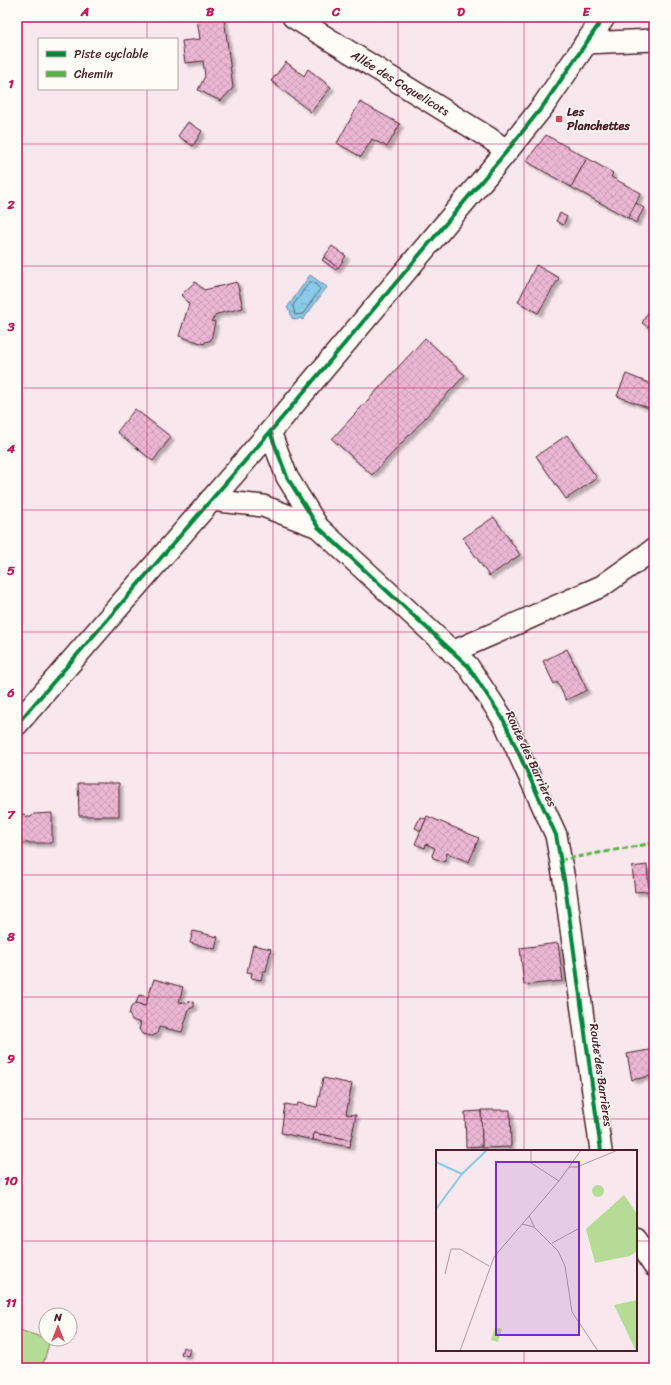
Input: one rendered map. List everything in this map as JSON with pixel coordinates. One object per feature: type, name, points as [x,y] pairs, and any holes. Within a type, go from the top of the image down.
[{"type":"street","name":"Allée des Coquelicots","points":[[293,17],[507,151]]},
{"type":"street","points":[[17,724],[270,432],[507,151],[543,106],[604,17]]},
{"type":"street","points":[[585,43],[654,40]]},
{"type":"street","name":"Route des Barrières","points":[[270,432],[287,477],[318,527],[468,666],[503,719],[556,835],[565,884],[601,1150]]},
{"type":"street","name":"Route des Barrières","points":[[210,500],[263,506],[318,527]]},
{"type":"street","points":[[452,652],[602,586],[654,549]]},
{"type":"street","points":[[637,1240],[654,1266]]},
{"type":"green space","points":[[17,1329],[38,1336],[38,1347],[48,1347],[42,1368],[17,1368]]},
{"type":"water","points":[[310,275],[327,287],[303,320],[300,318],[297,320],[292,318],[290,311],[287,308]]},
{"type":"building","points":[[224,17],[233,88],[221,101],[198,90],[205,76],[203,61],[185,63],[182,41],[200,39],[197,19]]},
{"type":"building","points":[[286,62],[304,76],[308,69],[331,87],[311,112],[271,81]]},
{"type":"building","points":[[360,102],[400,124],[387,147],[372,139],[361,157],[337,143]]},
{"type":"building","points":[[188,122],[202,131],[193,146],[178,136]]},
{"type":"building","points":[[546,135],[587,158],[571,187],[526,161]]},
{"type":"building","points":[[587,158],[613,173],[611,177],[641,193],[628,218],[571,187]]},
{"type":"building","points":[[636,203],[644,208],[636,223],[628,218]]},
{"type":"building","points":[[560,213],[567,217],[563,225],[556,221]]},
{"type":"building","points":[[332,246],[346,256],[338,268],[324,257]]},
{"type":"building","points":[[324,257],[338,268],[336,270],[322,260]]},
{"type":"building","points":[[536,265],[559,278],[538,313],[518,302]]},
{"type":"building","points":[[195,282],[204,290],[237,282],[243,308],[217,314],[211,321],[215,322],[211,340],[205,342],[204,344],[179,336],[189,304],[181,295]]},
{"type":"building","points":[[654,302],[654,317],[648,327],[642,323]]},
{"type":"building","points":[[425,338],[465,375],[372,475],[332,439]]},
{"type":"building","points":[[626,374],[654,385],[654,410],[617,396]]},
{"type":"building","points":[[135,409],[171,437],[153,461],[117,432]]},
{"type":"building","points":[[567,435],[597,478],[566,499],[536,456]]},
{"type":"building","points":[[494,517],[520,555],[489,576],[463,538]]},
{"type":"building","points":[[567,649],[587,690],[566,700],[557,682],[554,684],[543,661]]},
{"type":"building","points":[[78,783],[119,783],[119,816],[79,816]]},
{"type":"building","points":[[52,813],[52,843],[17,843],[17,814],[24,814],[27,817],[31,817],[34,814]]},
{"type":"building","points":[[427,816],[479,838],[469,862],[447,853],[445,860],[442,861],[433,858],[432,855],[435,848],[426,844],[425,848],[415,844]]},
{"type":"building","points":[[420,817],[426,819],[421,831],[415,828]]},
{"type":"building","points":[[647,865],[649,891],[635,892],[632,867]]},
{"type":"building","points":[[654,903],[654,927],[649,904]]},
{"type":"building","points":[[193,931],[218,937],[215,949],[190,943]]},
{"type":"building","points":[[558,943],[563,981],[524,985],[520,948]]},
{"type":"building","points":[[253,945],[271,949],[266,971],[263,971],[261,980],[251,978],[252,973],[247,972]]},
{"type":"building","points":[[154,979],[183,987],[179,1002],[186,1003],[191,1001],[194,1003],[194,1007],[189,1009],[182,1032],[159,1027],[157,1034],[152,1036],[142,1034],[139,1029],[141,1023],[132,1020],[129,1014],[131,1007],[136,1003],[145,1006]]},
{"type":"building","points":[[139,995],[148,997],[145,1006],[136,1003]]},
{"type":"building","points":[[654,1049],[654,1075],[632,1080],[627,1054]]},
{"type":"building","points":[[323,1078],[352,1084],[346,1114],[356,1115],[351,1140],[314,1133],[313,1140],[281,1133],[285,1104],[297,1106],[298,1103],[317,1107]]},
{"type":"building","points":[[481,1110],[510,1110],[511,1147],[482,1148]]},
{"type":"building","points":[[481,1111],[482,1146],[466,1147],[465,1112]]},
{"type":"building","points":[[314,1133],[351,1140],[350,1147],[313,1140]]},
{"type":"building","points":[[183,1347],[190,1349],[188,1356],[181,1354]]},
{"type":"marked path","points":[[560,860],[654,843]]},
{"type":"cycle path","points":[[17,724],[270,432],[507,151],[543,106],[604,17]]},
{"type":"cycle path","points":[[270,432],[287,477],[318,527],[468,666],[503,719],[556,835],[565,885],[601,1150]]},
{"type":"place","name":"Les Planchettes","points":[[559,119]]}]
